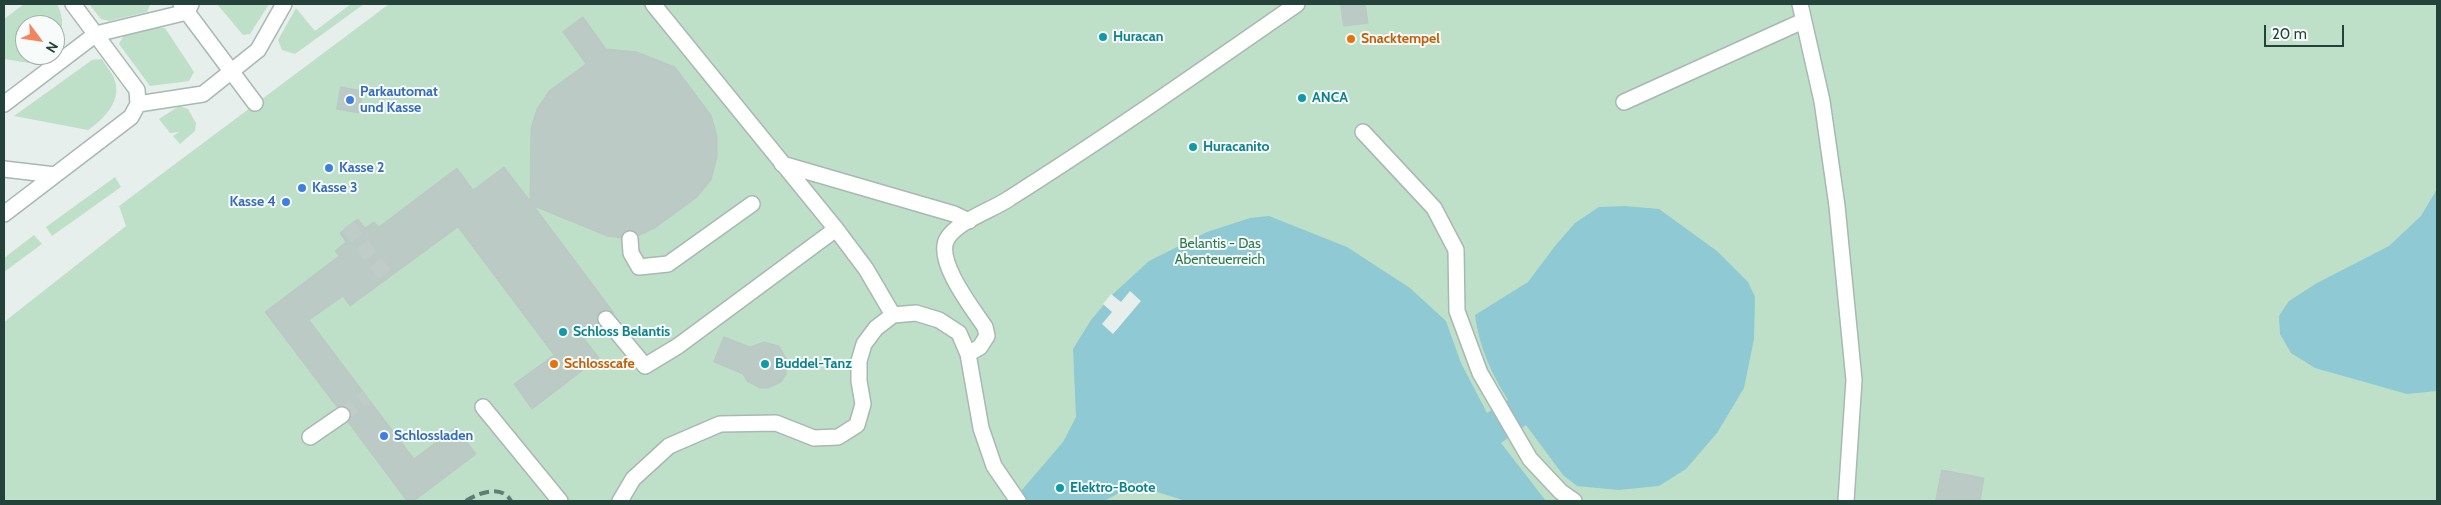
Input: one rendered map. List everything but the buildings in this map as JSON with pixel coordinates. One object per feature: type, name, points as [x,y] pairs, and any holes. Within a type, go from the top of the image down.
[{"type":"street","points":[[4,214],[131,117],[138,104],[136,90],[73,4]]},
{"type":"street","points":[[138,104],[203,94],[258,50],[284,4]]},
{"type":"street","points":[[653,4],[836,229],[866,269],[893,315]]},
{"type":"street","points":[[968,354],[980,347],[987,336],[985,327],[952,274],[946,256],[946,240],[954,230],[995,208],[1090,147],[1297,4]]},
{"type":"street","points":[[1800,4],[1824,111],[1837,206],[1854,380],[1846,501]]},
{"type":"street","points":[[4,104],[96,34],[186,6],[255,103]]},
{"type":"street","points":[[1624,102],[1803,21]]},
{"type":"street","points":[[1363,132],[1434,208],[1456,250],[1457,311],[1480,374],[1530,459],[1561,492],[1574,501]]},
{"type":"street","points":[[782,164],[954,214],[969,221]]},
{"type":"street","points":[[4,169],[54,175]]},
{"type":"street","points":[[630,239],[631,253],[639,267],[668,264],[752,204]]},
{"type":"street","points":[[606,319],[646,366],[678,346],[836,229]]},
{"type":"street","points":[[620,501],[633,479],[669,446],[720,424],[776,423],[814,438],[838,437],[856,425],[863,404],[858,380],[859,361],[864,344],[876,328],[893,315],[916,313],[939,320],[959,333],[968,354],[981,428],[994,466],[1015,498]]},
{"type":"street","points":[[483,407],[560,501]]},
{"type":"street","points":[[310,437],[342,415]]},
{"type":"green space","points":[[24,4],[57,4],[61,15],[15,15],[15,61],[4,59],[4,19]]},
{"type":"green space","points":[[89,4],[150,5],[147,12],[109,21],[101,19]]},
{"type":"green space","points":[[217,4],[269,4],[250,34],[243,35]]},
{"type":"green space","points":[[351,4],[364,4],[295,54],[282,50],[278,40],[296,8],[315,31]]},
{"type":"green space","name":"Belantis - Das Abenteuerreich","points":[[389,4],[2437,4],[2437,501],[4,501],[4,322],[126,226],[119,206]]},
{"type":"green space","points":[[157,27],[165,28],[194,72],[189,81],[150,86],[119,44],[124,35]]},
{"type":"green space","points":[[102,59],[113,76],[116,92],[111,107],[106,114],[88,130],[14,116],[92,60]]},
{"type":"green space","points":[[179,106],[188,109],[196,123],[195,131],[180,144],[173,136],[179,132],[170,133],[159,119]]},
{"type":"green space","points":[[115,177],[121,187],[52,236],[46,227]]},
{"type":"green space","points":[[34,235],[42,244],[4,272],[4,258]]},
{"type":"water","points":[[2437,189],[2437,391],[2407,394],[2315,368],[2291,353],[2280,334],[2279,316],[2289,301],[2317,283],[2389,246],[2421,216]]},
{"type":"water","points":[[1625,206],[1659,209],[1717,251],[1748,282],[1755,297],[1754,339],[1744,388],[1717,433],[1686,469],[1659,486],[1618,490],[1577,486],[1563,475],[1526,425],[1501,443],[1546,501],[1186,501],[1134,485],[1104,501],[1008,501],[1021,491],[1063,442],[1076,417],[1073,349],[1091,320],[1112,295],[1149,261],[1207,232],[1250,218],[1269,216],[1347,247],[1410,288],[1446,321],[1461,363],[1487,413],[1508,400],[1496,380],[1487,359],[1479,338],[1475,315],[1528,282],[1575,223],[1599,207]]},
{"type":"pier","points":[[1130,291],[1141,301],[1113,334],[1102,324],[1112,312],[1103,304],[1111,294],[1121,302]]},
{"type":"tunnel","points":[[348,226],[388,279]]},
{"type":"tunnel","points":[[342,415],[367,397]]},
{"type":"railway","points":[[466,501],[477,495],[496,491],[507,496],[511,501]]},
{"type":"place","name":"Huracan","points":[[1103,37]]},
{"type":"place","name":"Snacktempel","points":[[1351,39]]},
{"type":"place","name":"ANCA","points":[[1302,98]]},
{"type":"place","name":"Parkautomat und Kasse","points":[[350,100]]},
{"type":"place","name":"Huracanito","points":[[1193,147]]},
{"type":"place","name":"Kasse 2","points":[[329,168]]},
{"type":"place","name":"Kasse 3","points":[[302,188]]},
{"type":"place","name":"Kasse 4","points":[[286,202]]},
{"type":"place","name":"Schloss Belantis","points":[[563,332]]},
{"type":"place","name":"Schlosscafe","points":[[554,364]]},
{"type":"place","name":"Buddel-Tanz","points":[[765,364]]},
{"type":"place","name":"Schlossladen","points":[[384,436]]},
{"type":"place","name":"Elektro-Boote","points":[[1060,488]]}]
